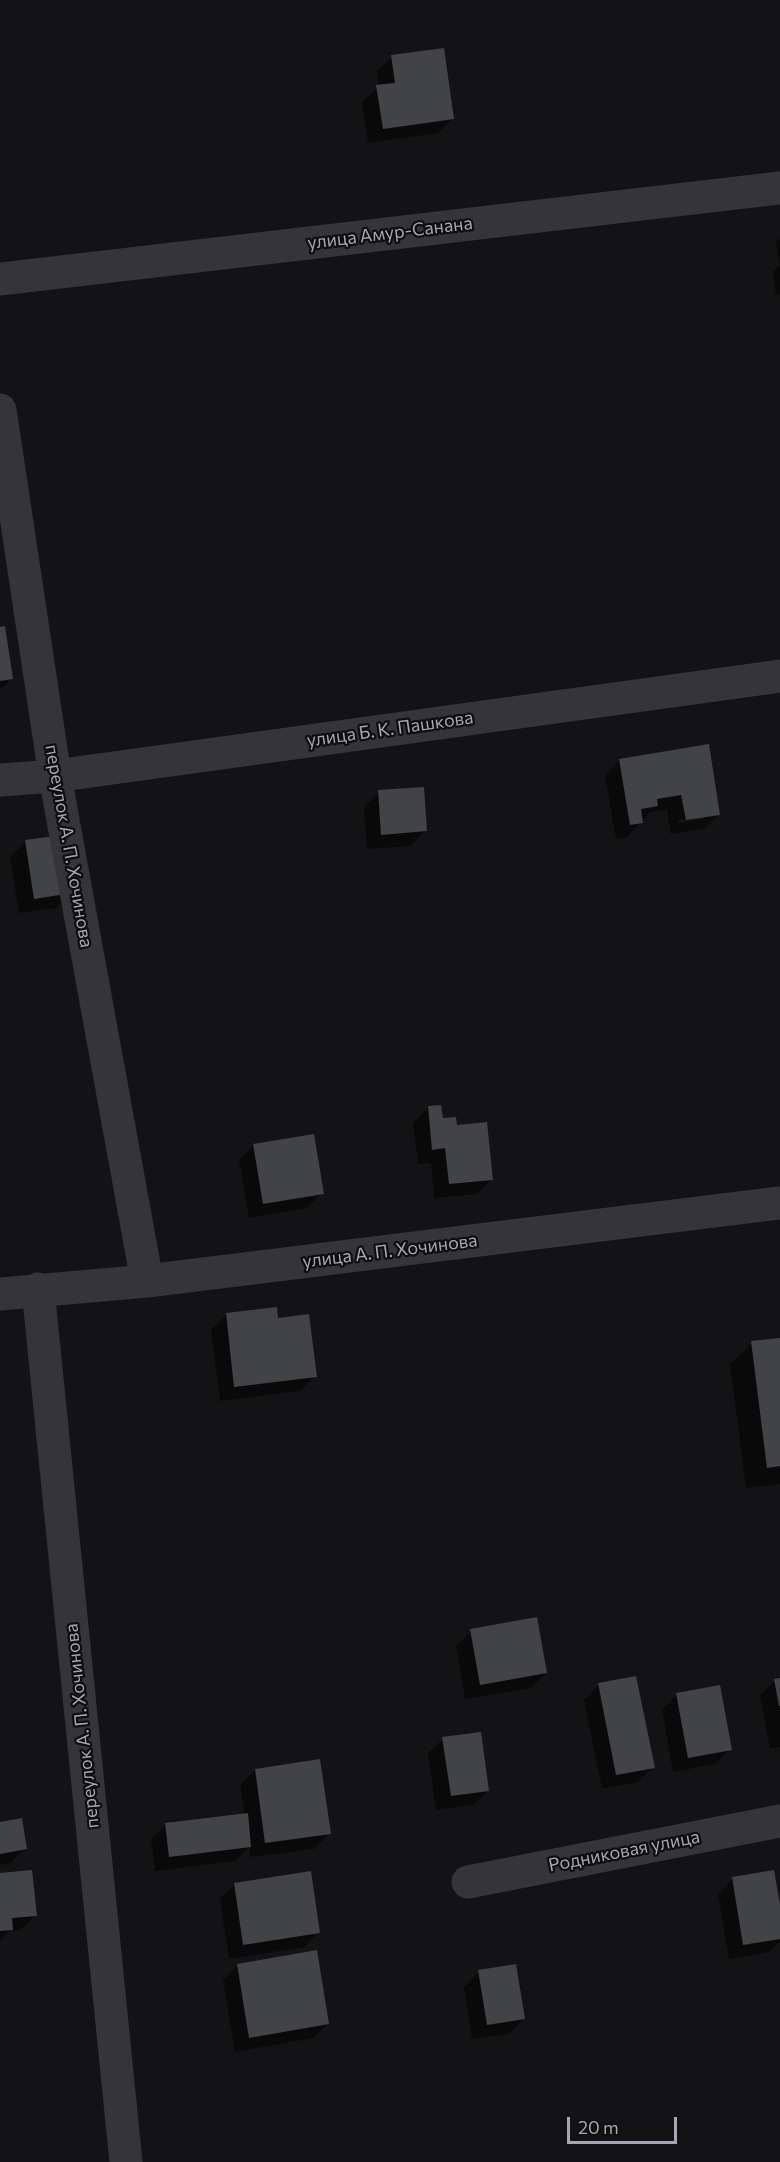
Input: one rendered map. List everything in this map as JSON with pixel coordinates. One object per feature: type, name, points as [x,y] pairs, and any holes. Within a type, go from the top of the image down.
[{"type":"street","name":"улица Амур-Санана","points":[[0,279],[780,188]]},
{"type":"street","name":"переулок А. П. Хочинова","points":[[0,410],[55,776],[147,1281]]},
{"type":"street","name":"улица Б. К. Пашкова","points":[[0,780],[55,776],[780,676]]},
{"type":"street","name":"улица А. П. Хочинова","points":[[0,1294],[147,1281],[780,1203]]},
{"type":"street","name":"переулок А. П. Хочинова","points":[[38,1289],[126,2162]]},
{"type":"street","name":"Родниковая улица","points":[[468,1882],[780,1821]]},
{"type":"building","points":[[444,48],[454,119],[383,129],[376,85],[395,83],[391,55]]},
{"type":"building","points":[[5,626],[13,679],[0,681],[0,627]]},
{"type":"building","points":[[709,744],[720,815],[686,820],[681,795],[657,799],[658,806],[641,809],[643,823],[630,825],[619,759]]},
{"type":"building","points":[[424,787],[427,831],[381,835],[378,790]]},
{"type":"building","points":[[63,835],[72,893],[34,899],[25,840]]},
{"type":"building","points":[[441,1105],[443,1118],[456,1117],[457,1125],[487,1122],[493,1180],[449,1184],[445,1148],[432,1150],[428,1106]]},
{"type":"building","points":[[314,1134],[324,1194],[263,1204],[253,1144]]},
{"type":"building","points":[[277,1307],[278,1318],[309,1314],[317,1377],[234,1387],[226,1313]]},
{"type":"building","points":[[780,1338],[780,1466],[767,1468],[751,1341]]},
{"type":"building","points":[[537,1617],[547,1673],[480,1685],[470,1629]]},
{"type":"building","points":[[636,1676],[655,1768],[616,1775],[598,1683]]},
{"type":"building","points":[[780,1678],[780,1706],[779,1706],[774,1679]]},
{"type":"building","points":[[720,1685],[732,1750],[688,1758],[676,1693]]},
{"type":"building","points":[[481,1732],[489,1791],[451,1796],[442,1737]]},
{"type":"building","points":[[320,1759],[331,1834],[265,1843],[255,1769]]},
{"type":"building","points":[[248,1813],[251,1847],[169,1857],[165,1823]]},
{"type":"building","points":[[22,1818],[27,1849],[0,1854],[0,1822]]},
{"type":"building","points":[[32,1870],[37,1916],[12,1918],[13,1930],[0,1931],[0,1873]]},
{"type":"building","points":[[774,1870],[780,1905],[780,1939],[743,1945],[732,1877]]},
{"type":"building","points":[[311,1871],[320,1933],[243,1945],[234,1883]]},
{"type":"building","points":[[317,1950],[329,2024],[249,2038],[237,1964]]},
{"type":"building","points":[[516,1964],[525,2019],[487,2025],[478,1970]]}]
